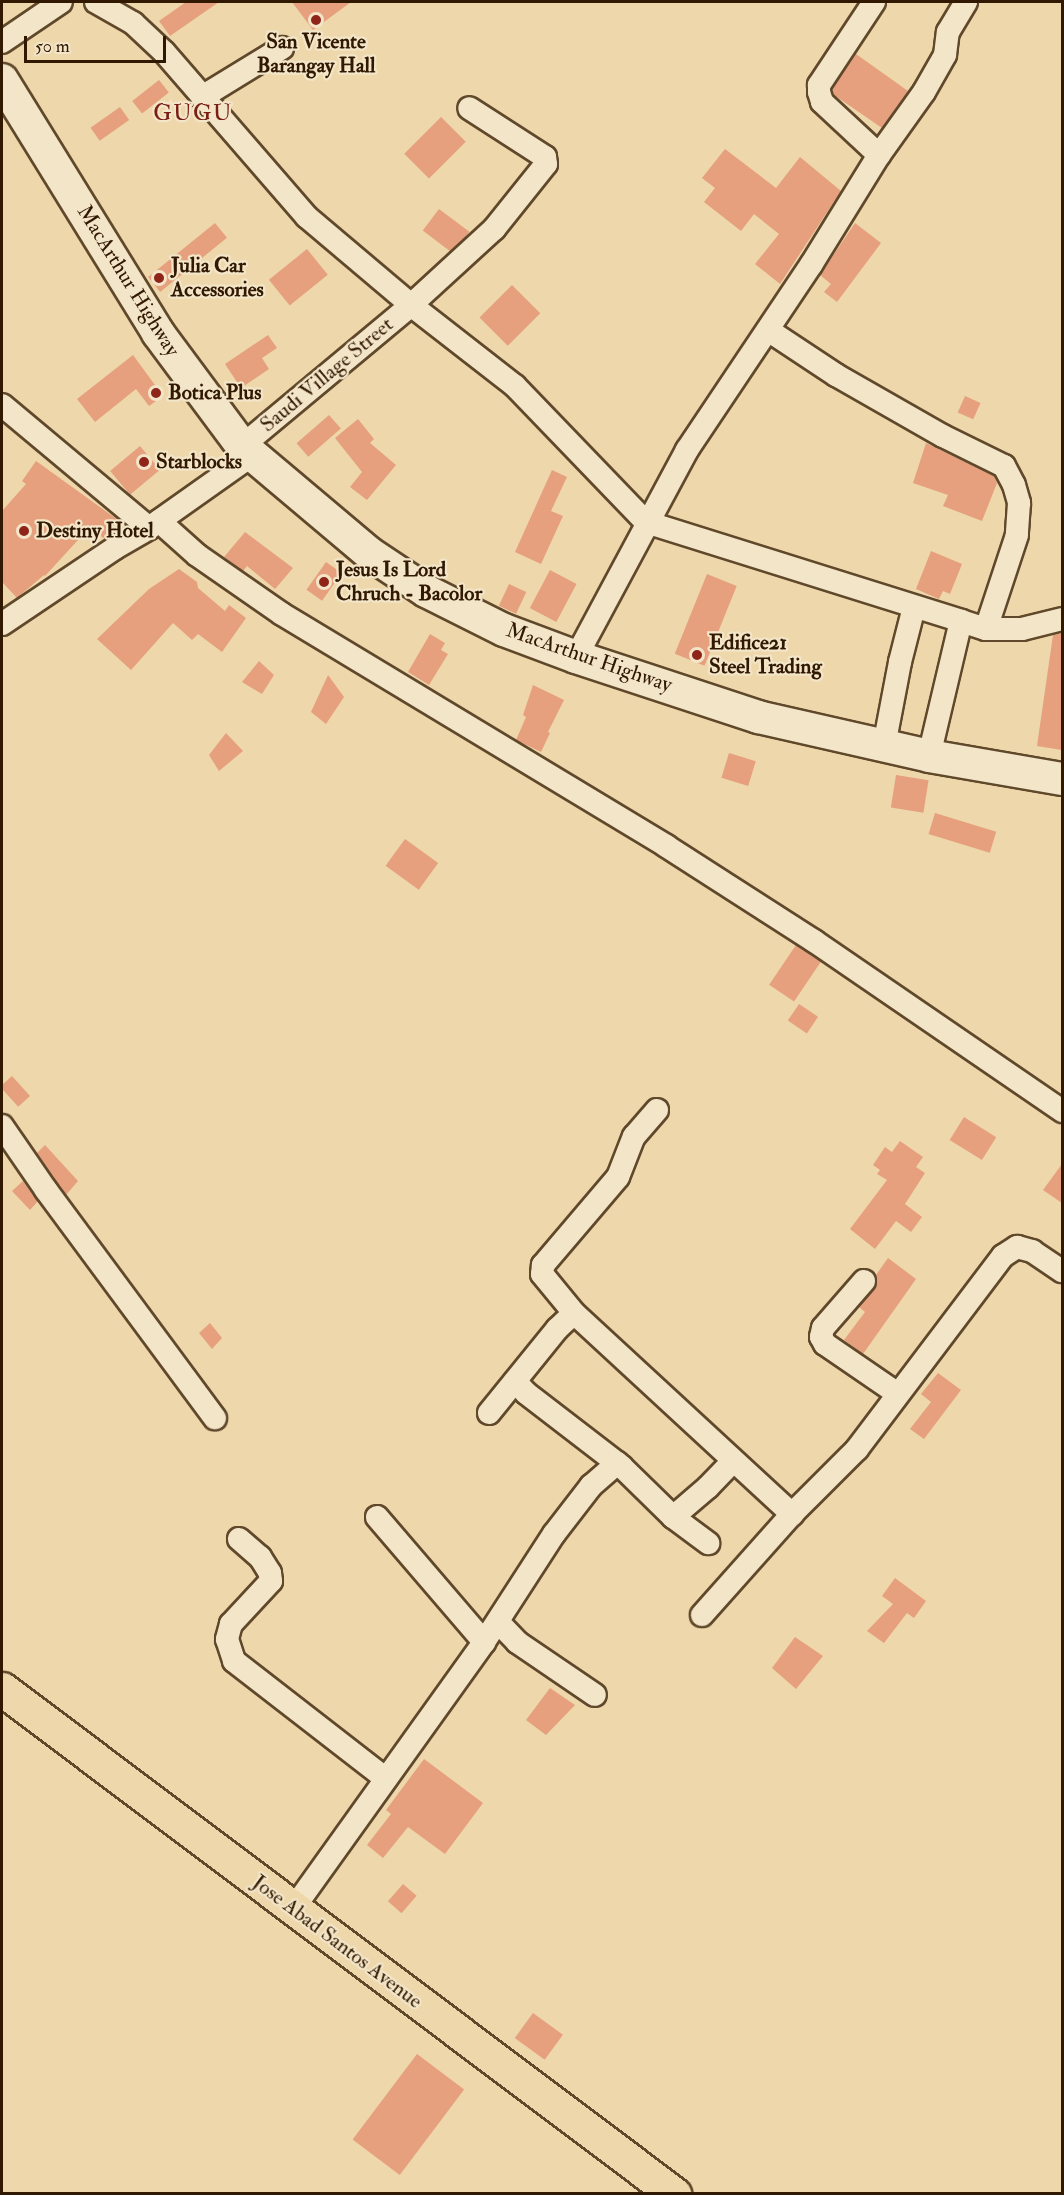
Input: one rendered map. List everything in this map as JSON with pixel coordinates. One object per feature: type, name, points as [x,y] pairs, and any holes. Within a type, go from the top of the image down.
[{"type":"highway","name":"Jose Abad Santos Avenue","points":[[2,1689],[674,2193]]},
{"type":"main road","name":"MacArthur Highway","points":[[2,80],[158,333],[247,450],[369,553],[426,591],[504,630],[576,657],[759,717],[928,756],[1062,779]]},
{"type":"street","points":[[2,42],[61,2]]},
{"type":"street","points":[[96,2],[133,23],[164,52],[307,217],[411,305],[515,386],[646,522],[986,629],[1022,629],[1062,620]]},
{"type":"street","points":[[874,2],[819,85],[819,92],[822,102],[879,155]]},
{"type":"street","points":[[576,657],[646,522],[687,450],[768,330],[879,155],[935,74],[945,55],[948,32],[966,2]]},
{"type":"street","points":[[202,98],[282,48]]},
{"type":"street","name":"Saudi Village Street","points":[[2,624],[115,548],[154,525],[247,450],[494,229],[546,165],[545,157],[469,108]]},
{"type":"street","points":[[768,330],[836,375],[943,436],[1004,466],[1014,485],[1019,502],[1017,535],[986,629]]},
{"type":"street","points":[[2,405],[154,525],[282,614],[666,846],[814,941],[1062,1111]]},
{"type":"street","points":[[884,746],[900,662],[914,607]]},
{"type":"street","points":[[928,756],[961,621]]},
{"type":"street","points":[[657,1110],[634,1136],[618,1177],[543,1264],[542,1274],[574,1313],[792,1514]]},
{"type":"street","points":[[2,1126],[46,1190],[215,1418]]},
{"type":"street","points":[[702,1615],[792,1514],[857,1449],[1003,1256],[1017,1247],[1032,1251],[1062,1271]]},
{"type":"street","points":[[864,1281],[823,1328],[821,1337],[825,1344],[898,1394]]},
{"type":"street","points":[[489,1413],[557,1329],[574,1313]]},
{"type":"street","points":[[515,1381],[526,1393],[617,1463],[673,1517],[708,1543]]},
{"type":"street","points":[[673,1517],[708,1487],[733,1461]]},
{"type":"street","points":[[293,1909],[498,1622],[554,1534],[591,1486],[617,1463]]},
{"type":"street","points":[[377,1517],[484,1642]]},
{"type":"street","points":[[239,1539],[260,1557],[270,1573],[271,1581],[231,1624],[227,1639],[234,1661],[386,1779]]},
{"type":"street","points":[[498,1622],[517,1642],[595,1695]]},
{"type":"building","points":[[186,2],[219,2],[170,36],[159,21]]},
{"type":"building","name":"San Vicente Barangay Hall","points":[[292,2],[351,2],[313,30]]},
{"type":"building","points":[[856,54],[908,91],[882,128],[834,95],[832,89]]},
{"type":"building","points":[[159,80],[169,93],[142,114],[132,101]]},
{"type":"building","points":[[120,107],[129,120],[100,141],[91,128]]},
{"type":"building","points":[[441,117],[466,142],[429,179],[404,154]]},
{"type":"building","points":[[725,149],[776,188],[800,157],[841,191],[780,284],[755,264],[779,234],[754,214],[741,231],[704,202],[715,188],[702,178]]},
{"type":"building","points":[[439,209],[469,232],[453,253],[423,231]]},
{"type":"building","points":[[215,223],[227,238],[160,292],[148,277]]},
{"type":"building","points":[[855,223],[881,243],[837,302],[824,292],[831,284],[820,275]]},
{"type":"building","points":[[307,249],[328,275],[290,305],[269,280]]},
{"type":"building","points":[[512,285],[540,313],[508,346],[479,318]]},
{"type":"building","points":[[268,335],[277,348],[262,358],[269,369],[241,388],[225,364]]},
{"type":"building","points":[[133,355],[163,396],[149,406],[136,389],[95,422],[77,399]]},
{"type":"building","points":[[965,396],[981,403],[973,419],[958,412]]},
{"type":"building","points":[[329,415],[341,429],[308,457],[297,443]]},
{"type":"building","points":[[358,419],[374,439],[370,443],[396,465],[367,500],[350,487],[362,472],[335,438]]},
{"type":"building","points":[[926,443],[994,476],[997,483],[982,521],[943,506],[948,495],[913,483]]},
{"type":"building","points":[[140,446],[160,470],[130,495],[110,471]]},
{"type":"building","points":[[36,461],[118,520],[105,539],[89,528],[45,576],[17,598],[2,582],[2,511],[26,484],[22,481]]},
{"type":"building","points":[[552,470],[567,477],[551,511],[563,516],[541,564],[515,552]]},
{"type":"building","points":[[245,532],[293,568],[275,589],[247,566],[243,571],[224,557]]},
{"type":"building","points":[[931,551],[962,564],[950,594],[943,591],[939,599],[916,589]]},
{"type":"building","name":"Jesus Is Lord Chruch - Bacolor","points":[[326,562],[342,573],[322,601],[306,590]]},
{"type":"building","points":[[179,569],[197,582],[198,588],[225,611],[229,605],[246,618],[222,652],[198,634],[192,640],[173,623],[131,670],[97,639],[149,589]]},
{"type":"building","points":[[550,570],[576,584],[556,622],[530,608]]},
{"type":"building","points":[[707,574],[737,586],[704,666],[675,654]]},
{"type":"building","points":[[509,584],[526,592],[516,614],[499,606]]},
{"type":"building","points":[[1062,633],[1062,750],[1037,746],[1053,635]]},
{"type":"building","points":[[430,634],[445,643],[441,650],[448,654],[429,685],[408,672]]},
{"type":"building","points":[[259,661],[274,675],[262,694],[242,682]]},
{"type":"building","points":[[328,675],[344,697],[326,724],[311,712]]},
{"type":"building","points":[[533,685],[564,700],[541,752],[516,740],[526,717],[523,715]]},
{"type":"building","points":[[226,733],[243,751],[219,771],[209,755]]},
{"type":"building","points":[[729,753],[756,761],[748,786],[721,778]]},
{"type":"building","points":[[896,775],[929,780],[923,813],[891,808]]},
{"type":"building","points":[[935,813],[996,832],[990,853],[929,834]]},
{"type":"building","points":[[405,839],[438,863],[419,890],[386,866]]},
{"type":"building","points":[[796,945],[821,962],[794,1002],[769,985]]},
{"type":"building","points":[[799,1004],[818,1017],[807,1033],[788,1021]]},
{"type":"building","points":[[12,1076],[30,1096],[18,1107],[2,1089],[2,1085]]},
{"type":"building","points":[[964,1117],[996,1137],[982,1160],[950,1140]]},
{"type":"building","points":[[900,1141],[923,1157],[916,1167],[925,1173],[905,1204],[922,1217],[911,1232],[896,1221],[875,1249],[850,1229],[887,1180],[877,1174],[880,1170],[873,1165],[885,1147],[892,1152]]},
{"type":"building","points":[[45,1145],[78,1181],[66,1195],[37,1153]]},
{"type":"building","points":[[1062,1164],[1062,1203],[1043,1190]]},
{"type":"building","points":[[23,1181],[38,1201],[30,1210],[12,1191]]},
{"type":"building","points":[[888,1258],[916,1279],[863,1354],[844,1340],[865,1312],[859,1307],[874,1289],[877,1283],[876,1275]]},
{"type":"building","points":[[210,1323],[222,1338],[212,1349],[199,1333]]},
{"type":"building","points":[[938,1373],[961,1390],[924,1439],[910,1429],[931,1402],[921,1394]]},
{"type":"building","points":[[895,1578],[926,1601],[914,1618],[907,1613],[884,1643],[867,1631],[893,1604],[882,1596]]},
{"type":"building","points":[[795,1637],[823,1656],[796,1689],[772,1668]]},
{"type":"building","points":[[550,1688],[575,1705],[546,1735],[526,1720]]},
{"type":"building","points":[[424,1759],[483,1803],[445,1854],[408,1827],[383,1858],[367,1845],[391,1814],[386,1810]]},
{"type":"building","points":[[403,1884],[417,1896],[401,1913],[388,1901]]},
{"type":"building","points":[[533,2013],[563,2035],[545,2060],[515,2038]]},
{"type":"building","points":[[417,2054],[464,2090],[400,2175],[353,2139]]},
{"type":"place","name":"San Vicente Barangay Hall","points":[[316,20]]},
{"type":"place","name":"Julia Car Accessories","points":[[159,278]]},
{"type":"place","name":"Botica Plus","points":[[156,393]]},
{"type":"place","name":"Starblocks","points":[[144,462]]},
{"type":"place","name":"Destiny Hotel","points":[[24,531]]},
{"type":"place","name":"Jesus Is Lord Chruch - Bacolor","points":[[324,582]]},
{"type":"place","name":"Edifice21 Steel Trading","points":[[697,655]]},
{"type":"district","name":"GUGU","points":[[193,114]]}]
